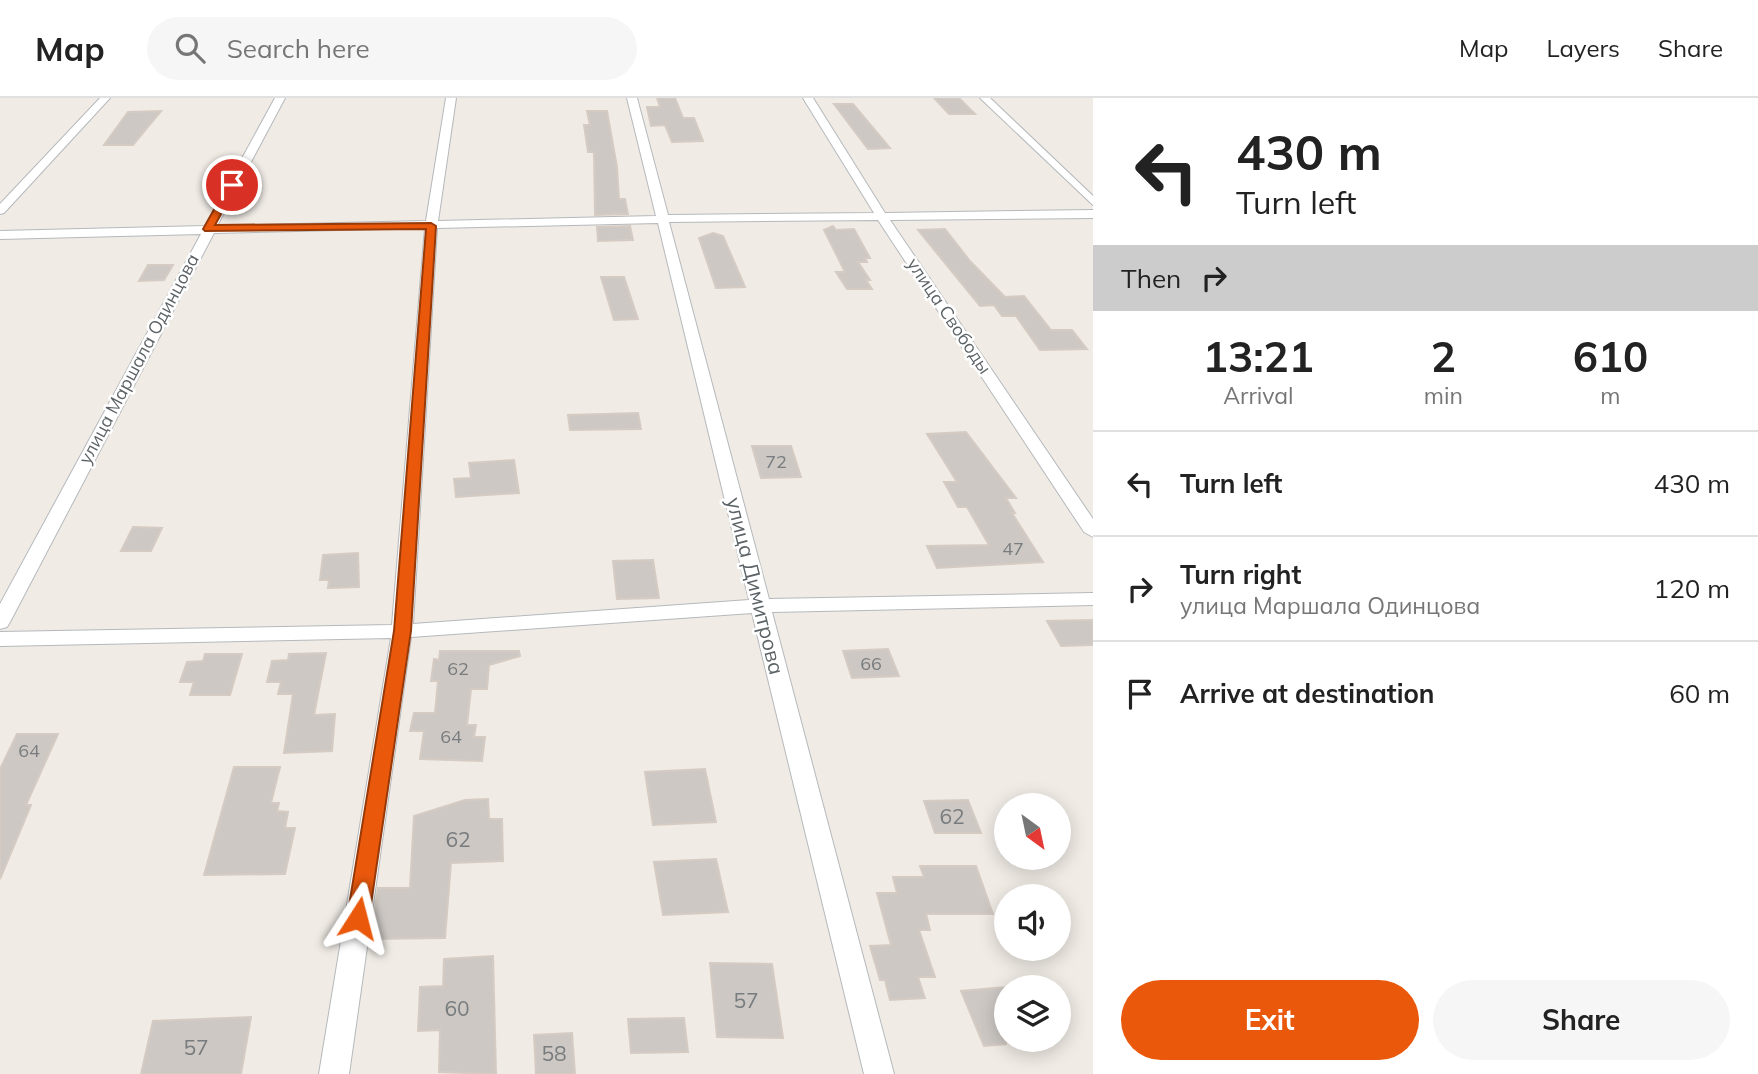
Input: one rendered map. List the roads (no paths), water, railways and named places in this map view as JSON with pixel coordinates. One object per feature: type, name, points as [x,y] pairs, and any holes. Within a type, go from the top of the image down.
[{"type":"street","points":[[0,211],[105,98]]},
{"type":"street","name":"улица Маршала Одинцова","points":[[0,622],[280,98]]},
{"type":"street","points":[[334,1074],[402,631],[431,226],[451,98]]},
{"type":"street","name":"улица Димитрова","points":[[632,98],[879,1074]]},
{"type":"street","name":"улица Свободы","points":[[808,98],[882,217],[1093,532]]},
{"type":"street","points":[[985,98],[1093,202]]},
{"type":"street","points":[[0,235],[663,219],[1093,214]]},
{"type":"street","points":[[0,639],[402,631],[760,606],[1093,599]]}]
